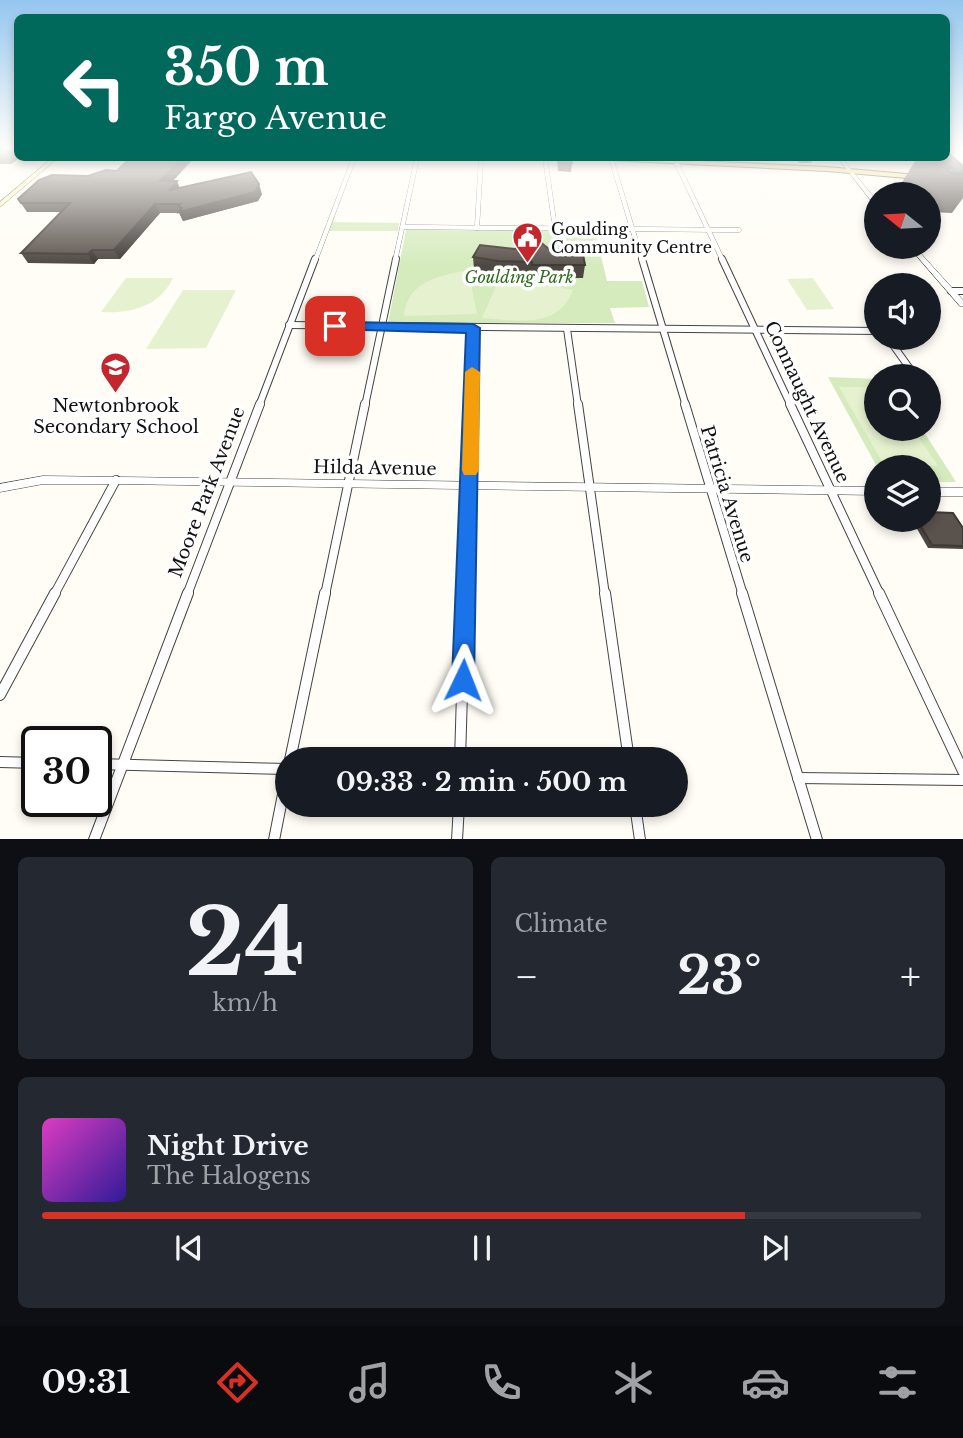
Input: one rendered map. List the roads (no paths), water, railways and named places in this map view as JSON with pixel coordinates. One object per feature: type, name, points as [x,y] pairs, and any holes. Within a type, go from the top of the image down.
[{"type":"main road","points":[[0,205],[20,188]]},
{"type":"street","name":"Moore Park Avenue","points":[[94,839],[342,188]]},
{"type":"street","points":[[293,747],[411,188]]},
{"type":"street","points":[[477,228],[479,188]]},
{"type":"street","points":[[549,188],[555,228]]},
{"type":"street","name":"Patricia Avenue","points":[[619,188],[817,839]]},
{"type":"street","name":"Connaught Avenue","points":[[688,188],[963,771]]},
{"type":"street","points":[[403,227],[739,230]]},
{"type":"street","points":[[923,259],[963,304]]},
{"type":"street","points":[[951,291],[963,292]]},
{"type":"street","points":[[289,326],[864,331]]},
{"type":"street","points":[[460,747],[473,328]]},
{"type":"street","points":[[567,329],[627,747]]},
{"type":"street","name":"Hilda Avenue","points":[[0,488],[43,480],[116,480],[864,491]]},
{"type":"street","points":[[0,695],[116,480]]},
{"type":"street","points":[[941,492],[963,492]]},
{"type":"street","points":[[0,762],[21,763]]},
{"type":"street","points":[[112,765],[275,769]]},
{"type":"street","points":[[798,778],[963,780]]},
{"type":"street","points":[[274,839],[278,817]]},
{"type":"street","points":[[457,839],[458,817]]},
{"type":"street","points":[[637,817],[640,839]]},
{"type":"place","name":"Goulding Community Centre","points":[[528,265]]},
{"type":"place","name":"Newtonbrook Secondary School","points":[[116,395]]},
{"type":"park label","name":"Goulding Park","points":[[519,277]]}]
